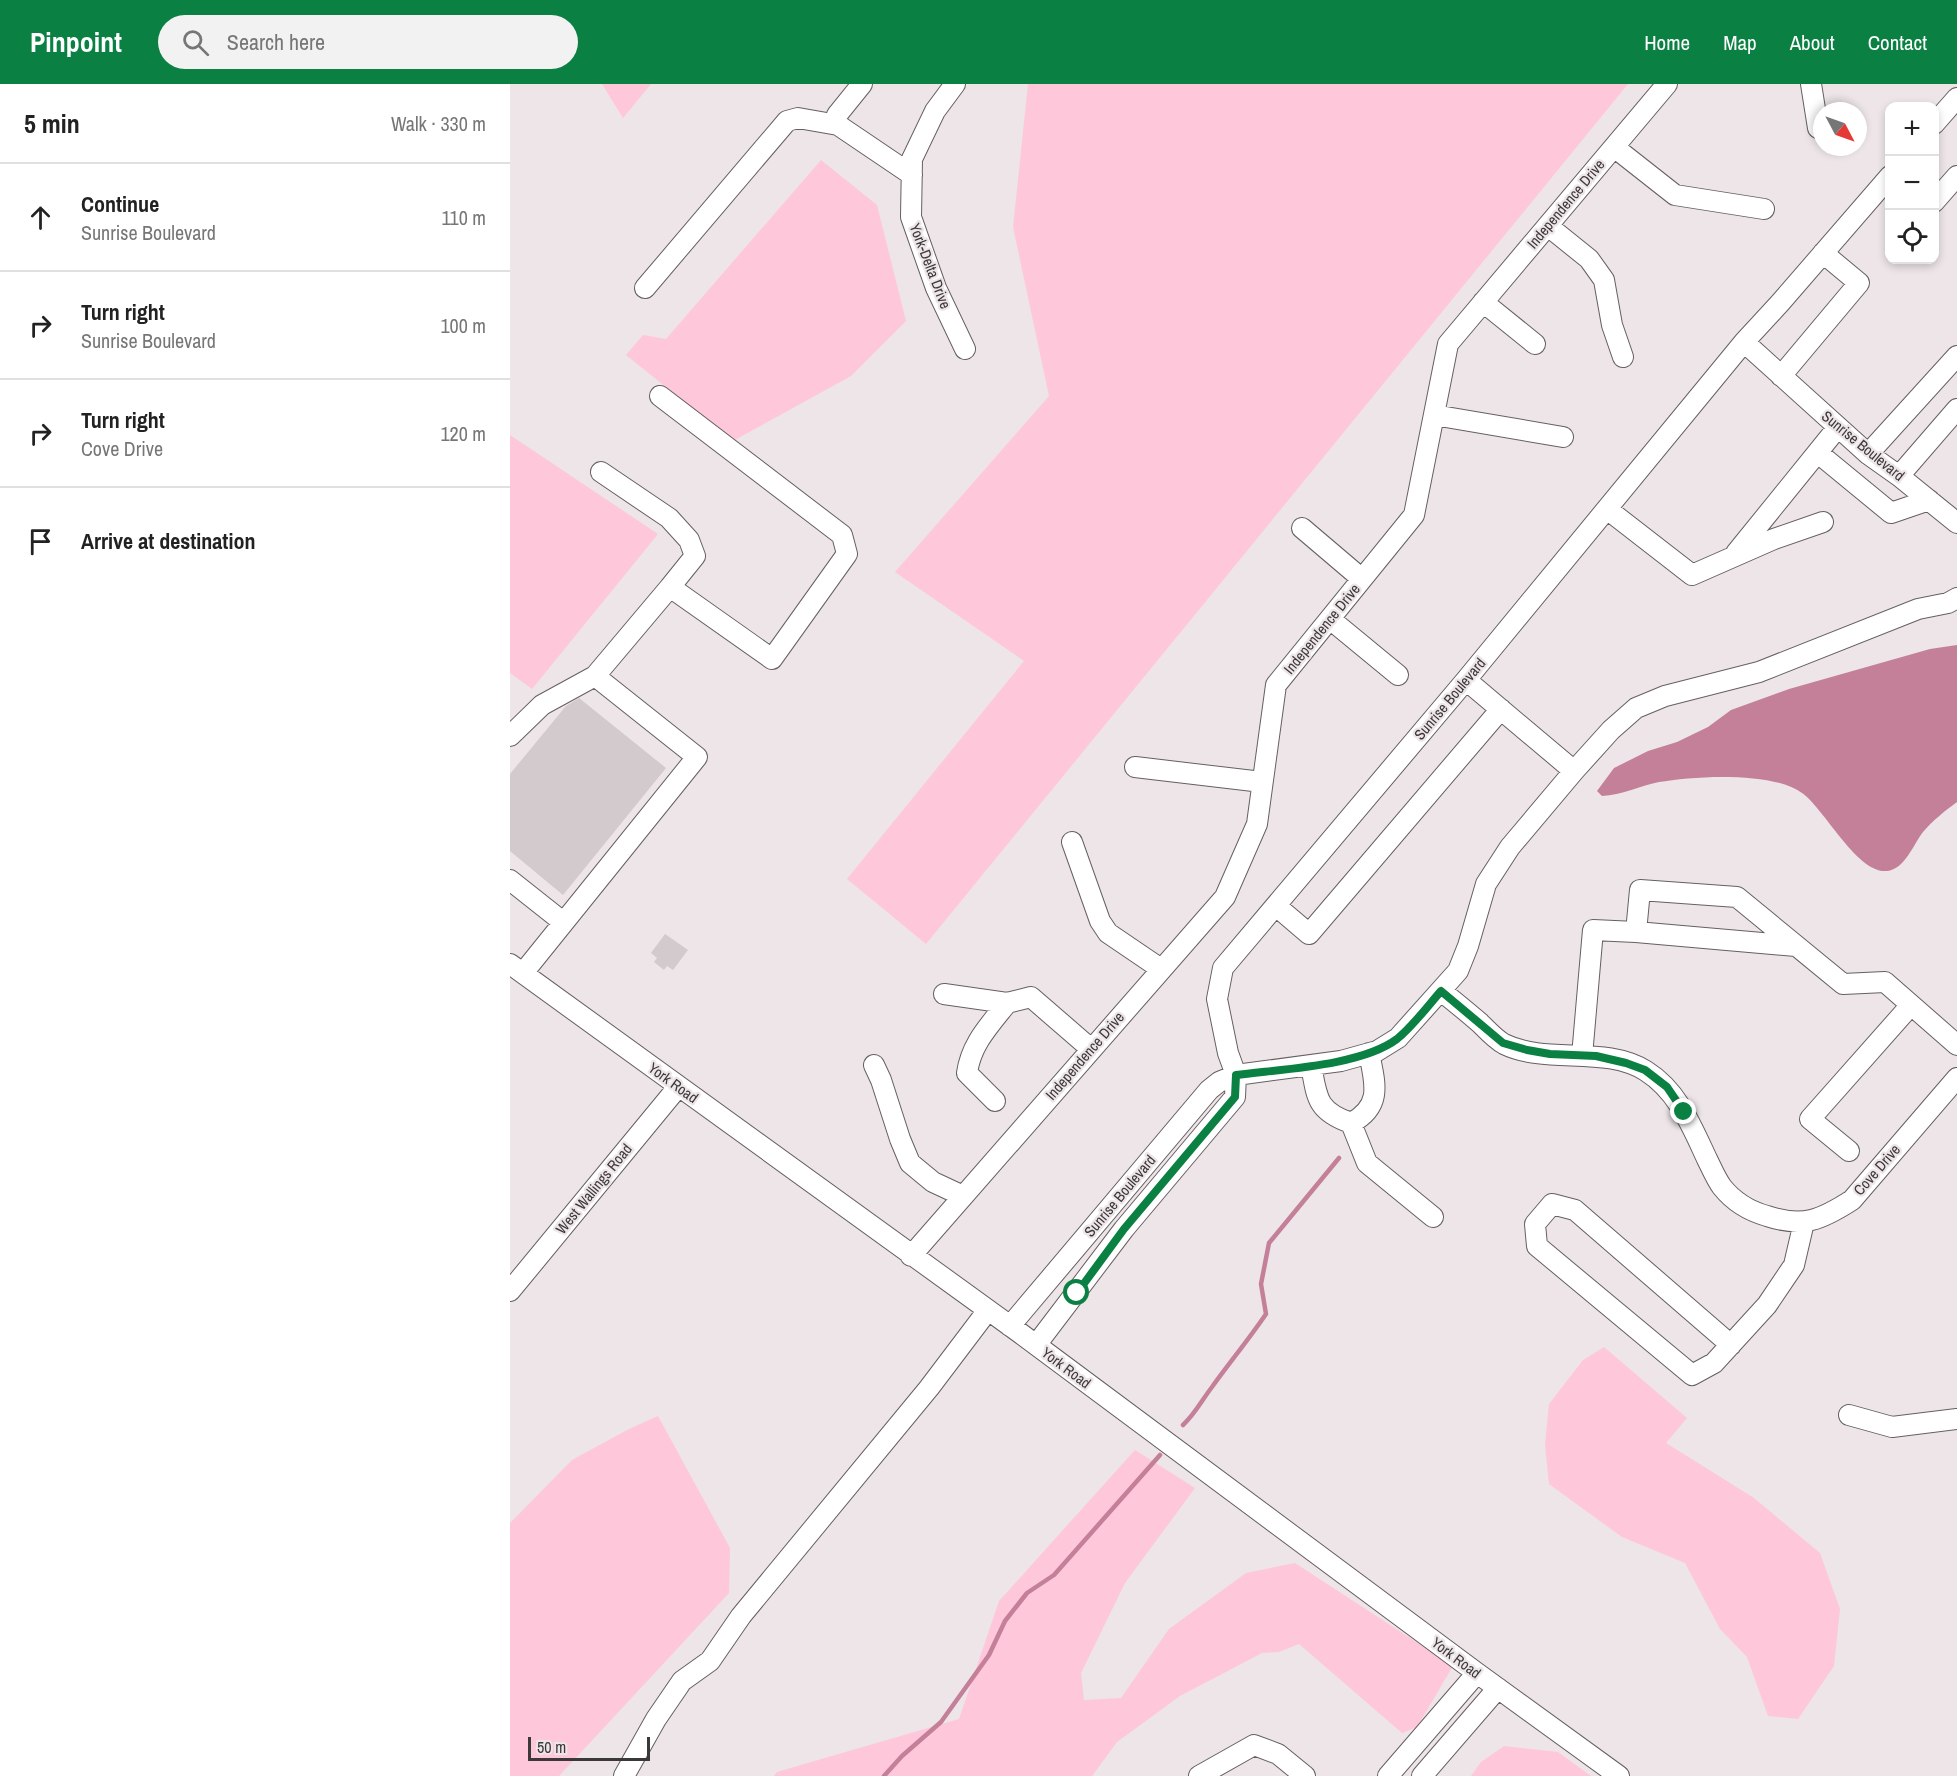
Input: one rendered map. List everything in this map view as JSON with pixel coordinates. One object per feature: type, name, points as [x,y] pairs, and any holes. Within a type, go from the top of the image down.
[{"type":"street","points":[[838,125],[837,115],[862,84]]},
{"type":"street","name":"York-Delta Drive","points":[[955,84],[935,111],[912,159],[911,217],[936,288],[965,349]]},
{"type":"street","name":"Independence Drive","points":[[911,1256],[1225,897],[1257,825],[1276,685],[1414,515],[1448,344],[1667,84]]},
{"type":"street","points":[[1811,84],[1814,102]]},
{"type":"street","points":[[1939,119],[1957,98]]},
{"type":"street","points":[[645,288],[787,121],[798,118],[838,125],[912,175]]},
{"type":"street","points":[[1614,147],[1675,195],[1764,209]]},
{"type":"street","points":[[1939,197],[1957,176]]},
{"type":"street","name":"Sunrise Boulevard","points":[[1036,1345],[1124,1229],[1235,1097],[1236,1075],[1228,1053],[1217,999],[1223,968],[1466,680],[1744,342],[1885,182]]},
{"type":"street","points":[[1548,226],[1589,259],[1604,280],[1612,325],[1623,357]]},
{"type":"street","points":[[1781,376],[1859,283],[1823,253]]},
{"type":"street","points":[[1483,302],[1535,344]]},
{"type":"street","name":"Sunrise Boulevard","points":[[1744,342],[1868,454],[1957,523]]},
{"type":"street","points":[[1868,454],[1957,356]]},
{"type":"street","points":[[660,396],[842,535],[847,554],[772,659],[670,587]]},
{"type":"street","points":[[1899,476],[1957,409]]},
{"type":"street","points":[[1434,415],[1563,437]]},
{"type":"street","points":[[1732,557],[1838,428]]},
{"type":"street","points":[[1818,453],[1891,513],[1929,500]]},
{"type":"street","points":[[510,736],[542,705],[595,676],[695,556],[688,540],[669,518],[601,472]]},
{"type":"street","points":[[1607,509],[1692,575],[1774,538],[1823,522]]},
{"type":"street","points":[[1302,528],[1362,579]]},
{"type":"street","name":"Sunrise Boulevard","points":[[1010,1326],[1209,1090],[1219,1082],[1236,1075],[1341,1061],[1377,1051],[1398,1038],[1458,971],[1485,884],[1510,847],[1611,730],[1636,708],[1665,696],[1759,672],[1908,613],[1957,598]]},
{"type":"street","points":[[1330,618],[1398,675]]},
{"type":"street","points":[[516,968],[563,922],[697,757],[595,676]]},
{"type":"street","points":[[1466,680],[1574,771]]},
{"type":"street","points":[[1276,906],[1309,934],[1501,709]]},
{"type":"street","points":[[1135,767],[1262,782]]},
{"type":"street","points":[[1072,842],[1100,921],[1108,933],[1161,969]]},
{"type":"street","points":[[510,880],[563,922]]},
{"type":"street","points":[[1636,932],[1640,890],[1737,897],[1843,984],[1885,982],[1957,1044]]},
{"type":"street","points":[[1582,1056],[1593,930],[1796,946]]},
{"type":"street","name":"York Road","points":[[516,968],[1036,1345],[1619,1776]]},
{"type":"street","name":"Cove Drive","points":[[1441,991],[1503,1043],[1550,1054],[1626,1063],[1645,1070],[1667,1087],[1684,1112],[1721,1187],[1746,1208],[1788,1223],[1804,1222],[1830,1214],[1852,1200],[1957,1078]]},
{"type":"street","points":[[944,994],[1007,1003],[1031,997],[1091,1049]]},
{"type":"street","points":[[995,1101],[967,1073],[969,1057],[982,1034],[1007,1003]]},
{"type":"street","points":[[1849,1151],[1810,1119],[1911,1005]]},
{"type":"street","points":[[1351,1123],[1361,1117],[1372,1104],[1376,1089],[1369,1053]]},
{"type":"street","points":[[874,1065],[910,1163],[933,1182],[963,1196]]},
{"type":"street","points":[[1311,1065],[1318,1100],[1334,1117],[1351,1123],[1367,1163],[1433,1217]]},
{"type":"street","name":"West Wallings Road","points":[[510,1291],[678,1087]]},
{"type":"street","points":[[1731,1345],[1575,1210],[1552,1204],[1535,1224],[1537,1246],[1692,1375],[1714,1363],[1731,1345],[1767,1305],[1794,1265],[1804,1222]]},
{"type":"street","points":[[624,1776],[656,1719],[682,1681],[710,1661],[741,1616],[929,1388],[988,1310]]},
{"type":"street","points":[[1849,1415],[1892,1427],[1957,1419]]},
{"type":"street","points":[[1388,1776],[1477,1673]]},
{"type":"street","points":[[1422,1776],[1498,1688]]},
{"type":"street","points":[[1199,1776],[1254,1745],[1278,1754],[1305,1776]]},
{"type":"shaded area","points":[[602,84],[651,84],[623,118]]},
{"type":"shaded area","points":[[1028,84],[1628,84],[926,944],[847,879],[1024,661],[895,572],[1049,396],[1013,227]]},
{"type":"shaded area","points":[[821,160],[877,205],[906,321],[851,376],[733,441],[626,355],[643,335],[666,339]]},
{"type":"shaded area","points":[[510,435],[658,534],[532,689],[510,673]]},
{"type":"shaded area","points":[[1957,645],[1957,802],[1927,828],[1904,861],[1893,869],[1887,871],[1876,869],[1864,862],[1802,793],[1772,781],[1732,777],[1692,778],[1659,782],[1602,796],[1597,791],[1614,768],[1648,751],[1677,742],[1708,727],[1731,710],[1789,689],[1930,649]]},
{"type":"shaded area","points":[[1604,1347],[1687,1418],[1666,1443],[1754,1498],[1820,1553],[1840,1609],[1834,1666],[1798,1719],[1768,1716],[1747,1657],[1720,1629],[1685,1563],[1622,1537],[1549,1484],[1545,1445],[1549,1404],[1583,1360]]},
{"type":"shaded area","points":[[658,1416],[730,1548],[729,1593],[559,1776],[510,1776],[510,1523],[572,1460]]},
{"type":"shaded area","points":[[1135,1450],[1195,1488],[1125,1583],[1081,1673],[1084,1700],[1121,1698],[1169,1629],[1246,1573],[1295,1563],[1453,1666],[1417,1727],[1402,1733],[1299,1644],[1279,1652],[1262,1653],[1180,1696],[1117,1742],[1092,1776],[774,1776],[777,1772],[959,1719],[999,1601]]},
{"type":"shaded area","points":[[1504,1746],[1558,1752],[1591,1776],[1471,1776],[1481,1762]]},
{"type":"building","points":[[579,698],[666,768],[563,895],[510,851],[510,774],[566,706]]},
{"type":"building","points":[[665,934],[688,950],[673,970],[667,966],[664,970],[654,962],[657,958],[651,953]]},
{"type":"waterway","points":[[1183,1425],[1195,1412],[1266,1314],[1261,1284],[1269,1243],[1339,1158]]},
{"type":"waterway","points":[[884,1776],[902,1756],[941,1722],[989,1655],[1005,1621],[1027,1593],[1054,1575],[1160,1455]]},
{"type":"route","points":[[1077,1293],[1124,1229],[1235,1097],[1236,1075],[1341,1061],[1377,1051],[1398,1038],[1441,991],[1503,1043],[1550,1054],[1596,1056],[1645,1070],[1667,1087],[1684,1112]]}]
